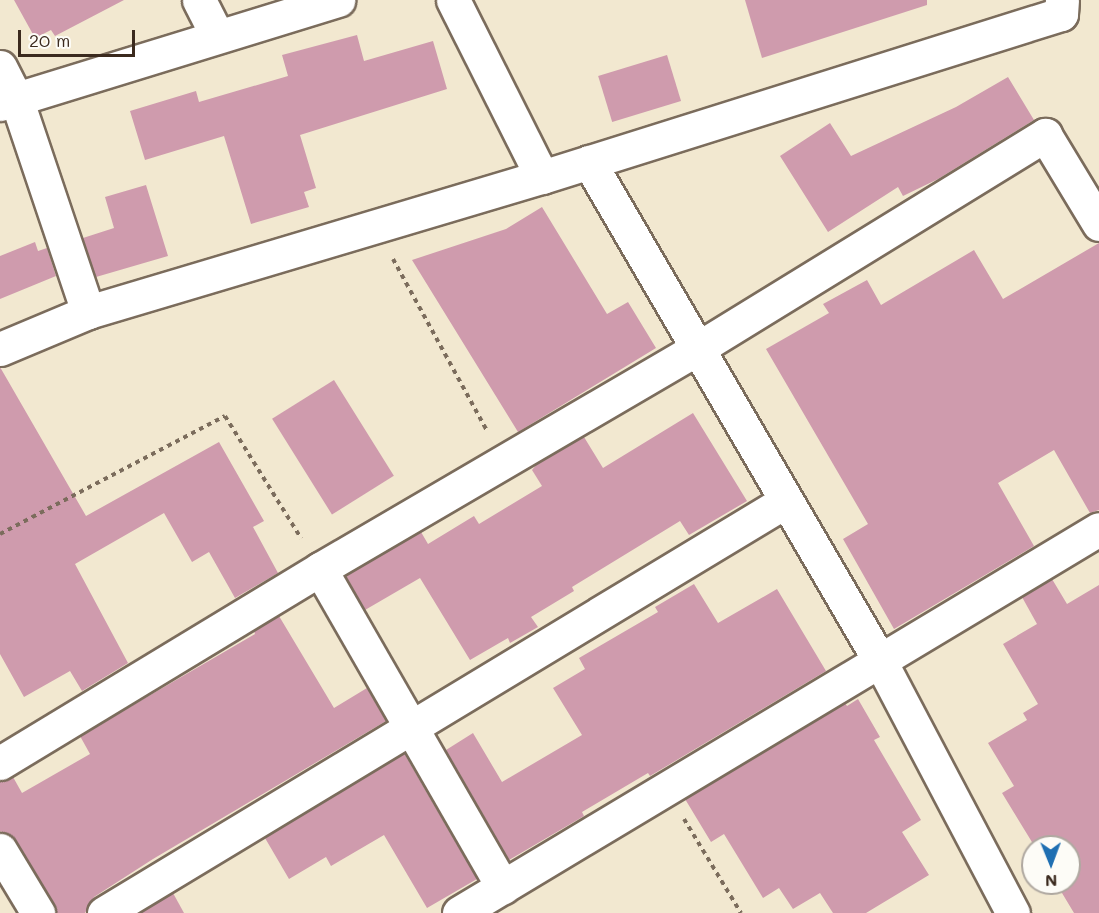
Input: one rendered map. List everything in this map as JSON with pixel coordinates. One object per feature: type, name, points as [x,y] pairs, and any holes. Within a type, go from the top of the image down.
[{"type":"street","points":[[200,0],[217,35]]},
{"type":"street","points":[[8,101],[217,35],[338,0]]},
{"type":"street","points":[[453,0],[542,177]]},
{"type":"street","points":[[0,349],[88,312],[542,177],[1061,14],[1062,0]]},
{"type":"street","points":[[0,67],[8,101],[88,312]]},
{"type":"street","points":[[0,764],[320,569],[697,349],[1045,135],[1099,224]]},
{"type":"street","points":[[589,162],[784,502],[880,661],[1013,913]]},
{"type":"street","points":[[104,913],[410,725],[784,502]]},
{"type":"street","points":[[459,913],[1099,529]]},
{"type":"street","points":[[320,569],[503,887]]},
{"type":"street","points":[[0,850],[38,913]]},
{"type":"path","points":[[374,226],[504,461]]},
{"type":"path","points":[[0,534],[225,416],[320,569]]},
{"type":"path","points":[[666,790],[741,913]]},
{"type":"building","points":[[14,0],[124,0],[55,36],[51,30],[35,38]]},
{"type":"building","points":[[745,0],[927,0],[927,5],[762,58]]},
{"type":"building","points":[[357,35],[364,61],[433,41],[447,89],[300,135],[316,188],[304,192],[309,207],[251,224],[224,136],[145,160],[130,111],[196,91],[199,102],[288,76],[282,55]]},
{"type":"building","points":[[667,55],[681,101],[612,122],[598,76]]},
{"type":"building","points":[[1008,77],[1034,120],[938,179],[903,196],[898,187],[828,232],[780,156],[830,123],[851,156],[956,107]]},
{"type":"building","points":[[146,185],[168,256],[96,277],[83,238],[114,228],[105,197]]},
{"type":"building","points":[[542,207],[607,314],[628,302],[656,348],[518,432],[412,260],[506,229]]},
{"type":"building","points":[[35,242],[38,251],[47,248],[56,276],[0,299],[0,256]]},
{"type":"building","points":[[1099,243],[1099,510],[1090,513],[1054,450],[998,483],[1034,546],[894,629],[843,539],[868,524],[766,349],[829,313],[823,304],[867,280],[881,305],[974,250],[1003,299]]},
{"type":"building","points":[[0,367],[86,516],[219,442],[264,521],[253,527],[278,573],[235,598],[209,552],[192,562],[164,513],[75,564],[128,663],[82,691],[70,671],[24,697],[0,654]]},
{"type":"building","points":[[334,380],[394,476],[332,515],[272,419]]},
{"type":"building","points":[[693,413],[747,501],[689,535],[680,521],[572,587],[574,591],[531,617],[538,627],[510,643],[508,638],[470,660],[420,578],[365,610],[346,576],[421,532],[428,544],[474,516],[479,524],[542,486],[532,470],[537,464],[584,437],[603,468]]},
{"type":"building","points":[[1052,579],[1067,604],[1099,585],[1099,913],[1074,913],[1063,895],[1081,895],[1081,835],[1028,835],[1002,793],[1014,786],[988,743],[1027,720],[1023,713],[1038,704],[1003,644],[1037,624],[1022,597]]},
{"type":"building","points":[[694,584],[718,623],[777,589],[826,671],[650,776],[648,773],[582,812],[584,816],[509,860],[446,750],[473,733],[502,782],[582,735],[553,688],[585,669],[579,658],[658,612],[655,607]]},
{"type":"building","points":[[279,616],[334,708],[367,688],[386,721],[153,859],[94,897],[85,913],[57,913],[16,840],[0,831],[0,782],[13,777],[22,793],[90,754],[80,736],[255,634],[254,631]]},
{"type":"building","points":[[858,699],[880,737],[874,740],[921,820],[902,832],[929,875],[866,913],[833,913],[820,893],[793,909],[779,888],[763,898],[724,834],[711,842],[685,799],[845,703],[847,706]]},
{"type":"building","points":[[404,753],[477,879],[427,908],[384,835],[331,866],[326,857],[289,879],[265,838]]},
{"type":"building","points":[[173,893],[184,913],[140,913]]}]
